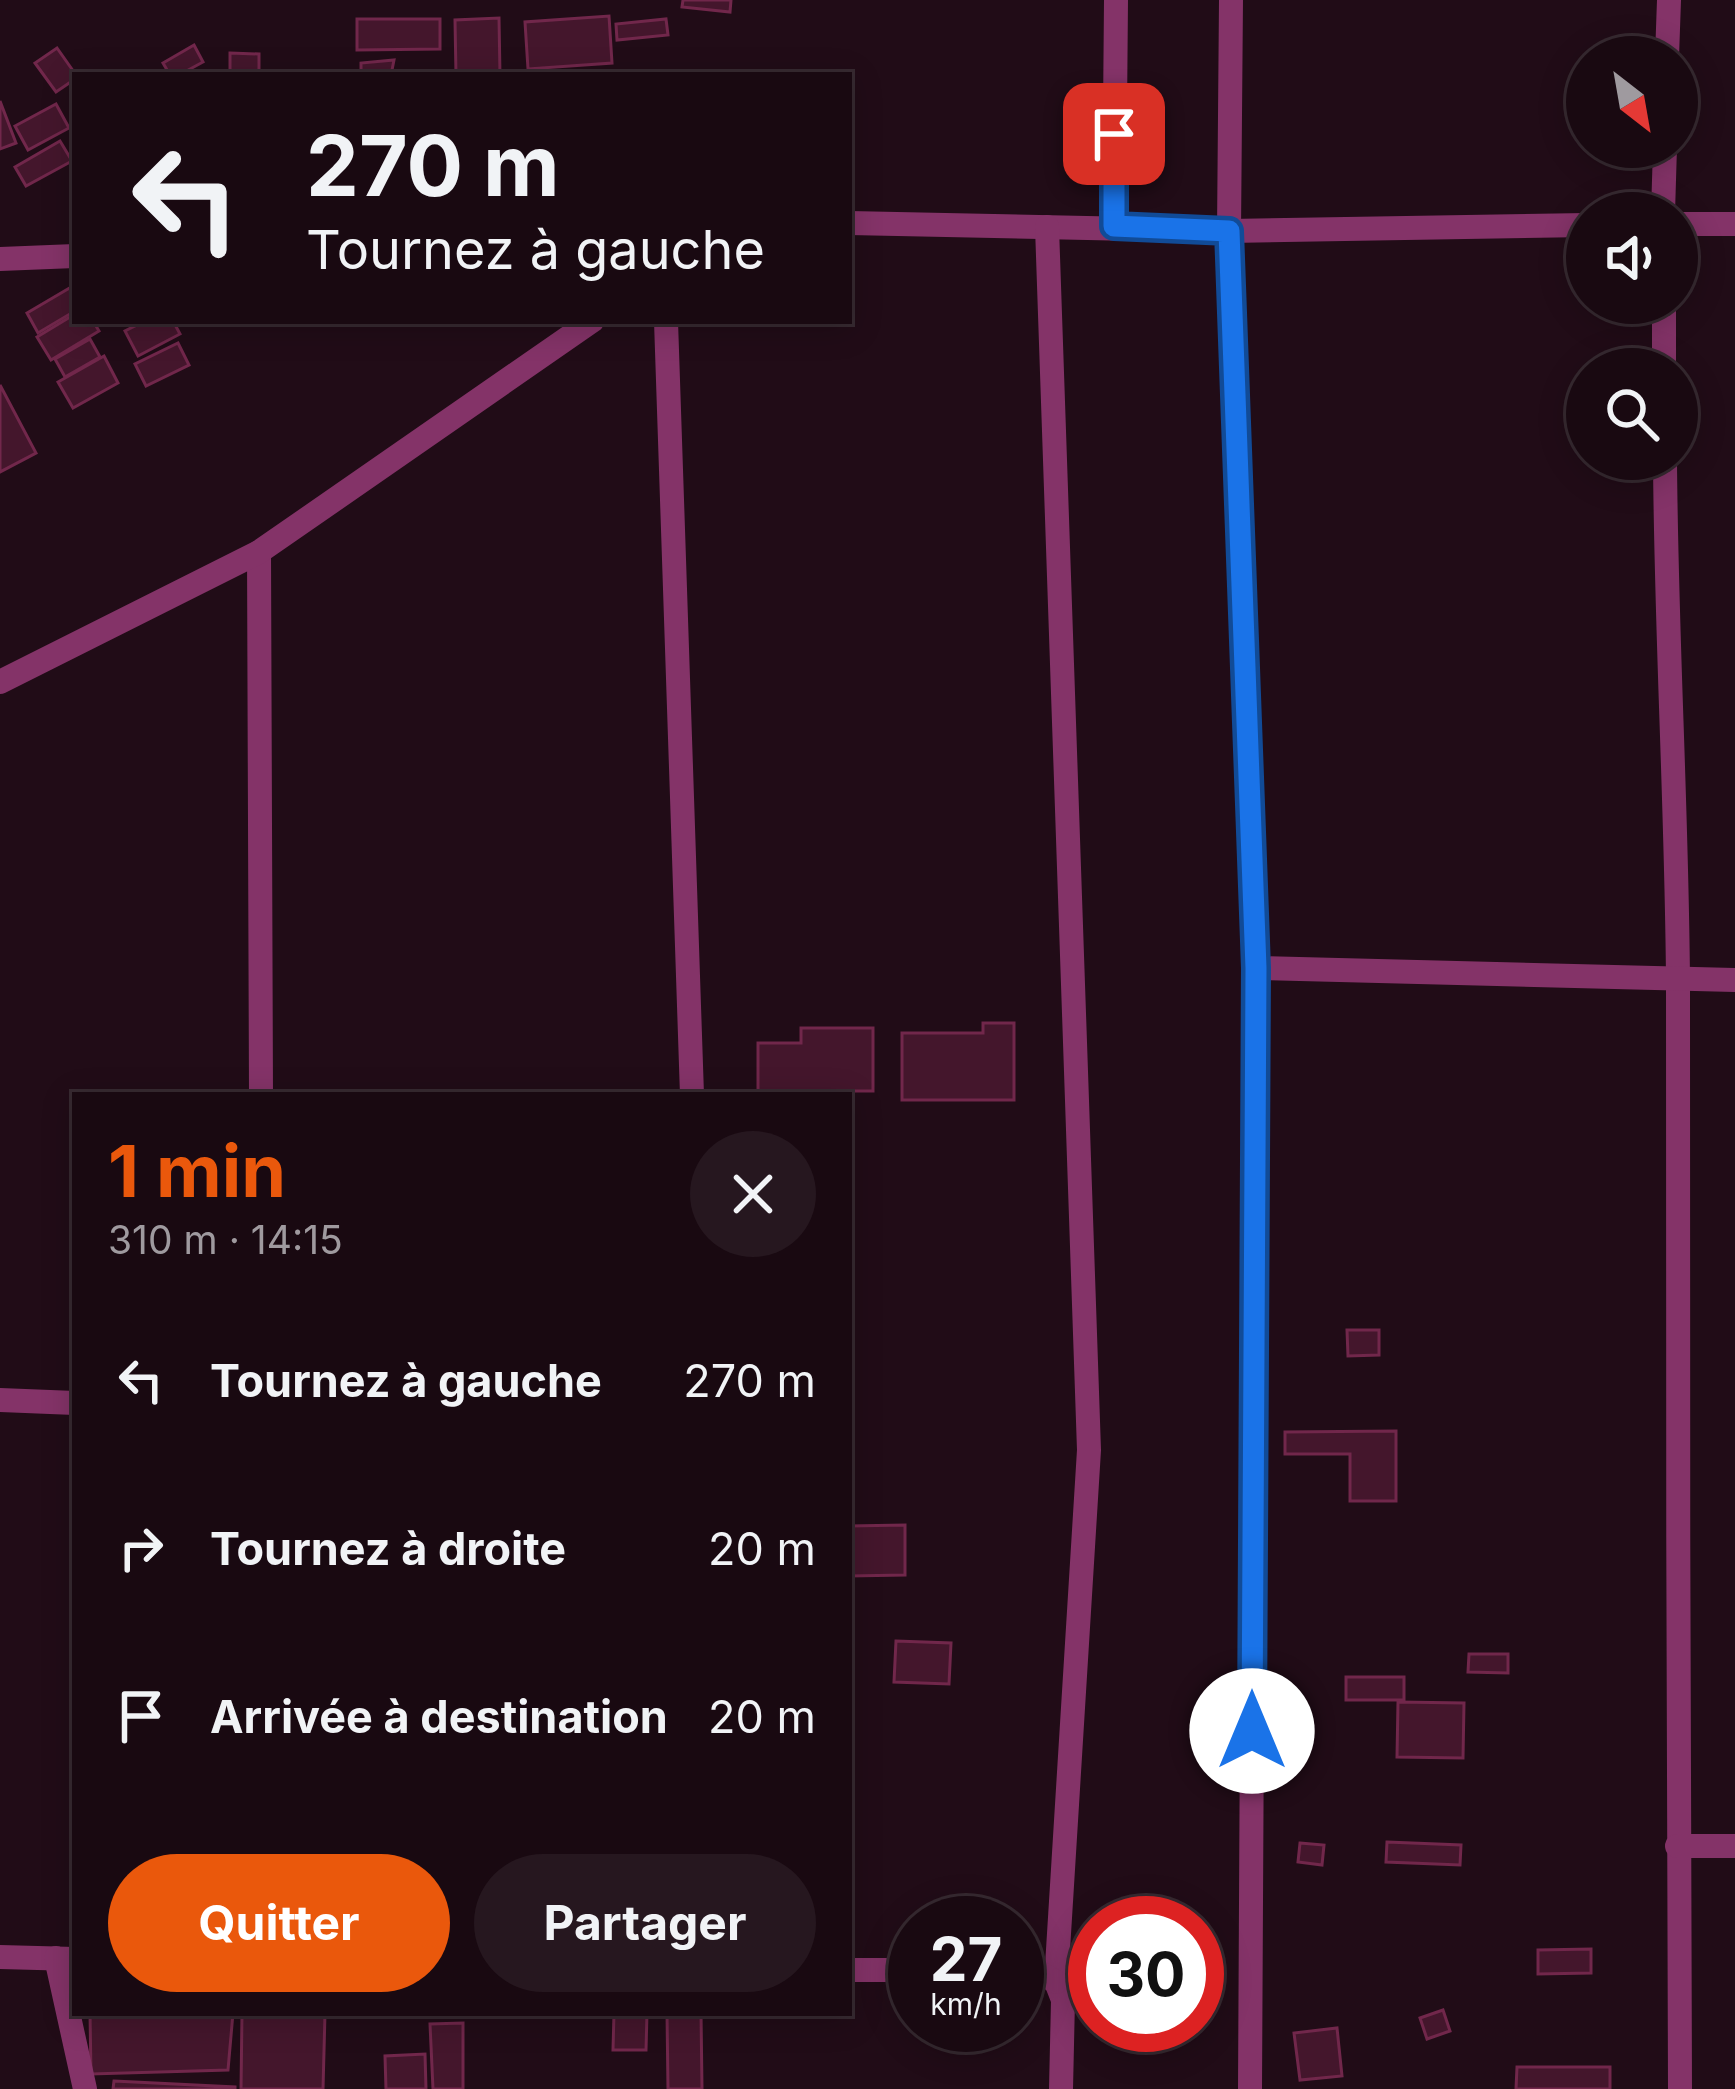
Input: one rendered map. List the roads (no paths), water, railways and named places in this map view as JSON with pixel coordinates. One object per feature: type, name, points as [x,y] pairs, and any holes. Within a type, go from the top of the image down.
[{"type":"street","points":[[1114,226],[1116,0]]},
{"type":"street","points":[[1231,0],[1229,231],[1256,968],[1250,2089]]},
{"type":"street","points":[[1668,36],[1669,0]]},
{"type":"street","points":[[852,223],[1229,231],[1566,225]]},
{"type":"street","points":[[1698,224],[1735,224]]},
{"type":"street","points":[[1047,227],[1089,1450],[1056,1982],[1063,2000],[1061,2089]]},
{"type":"street","points":[[0,260],[72,256]]},
{"type":"street","points":[[0,682],[259,552],[588,324]]},
{"type":"street","points":[[666,324],[692,1092]]},
{"type":"street","points":[[1665,480],[1678,979],[1680,2089]]},
{"type":"street","points":[[259,552],[261,1092]]},
{"type":"street","points":[[1256,968],[1735,980]]},
{"type":"street","points":[[0,1400],[72,1402]]},
{"type":"street","points":[[1677,1846],[1735,1846]]},
{"type":"street","points":[[0,1958],[65,1958],[72,2004]]},
{"type":"street","points":[[852,1970],[888,1970]]},
{"type":"street","points":[[1044,1975],[1056,1982]]},
{"type":"street","points":[[74,2016],[85,2089]]}]
